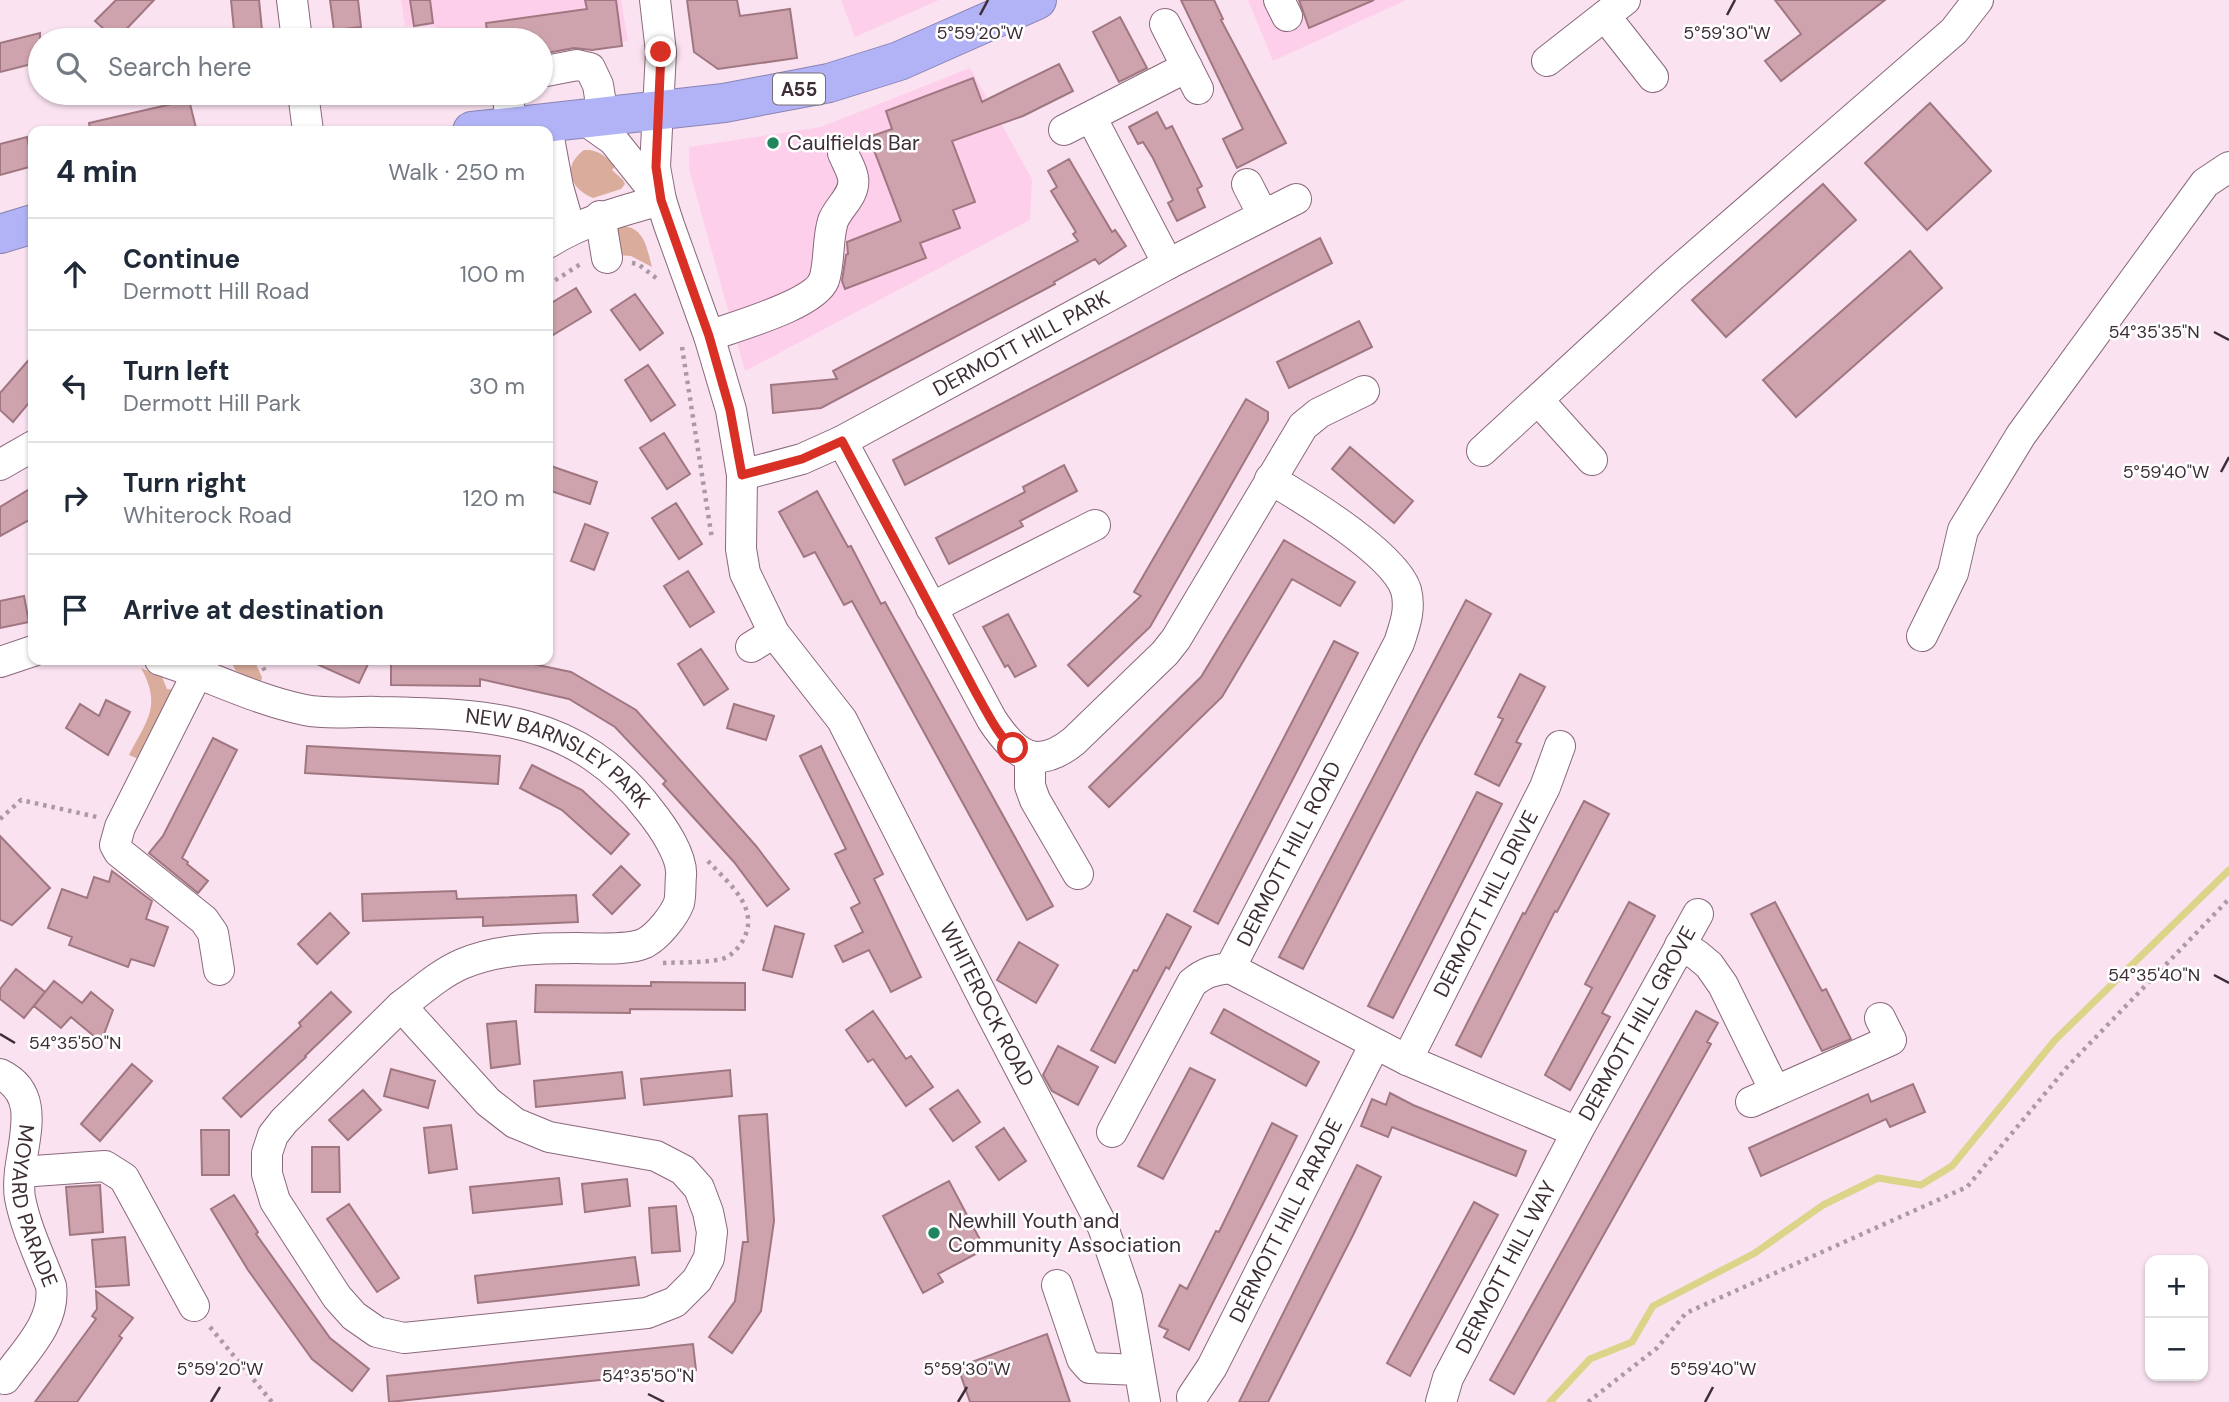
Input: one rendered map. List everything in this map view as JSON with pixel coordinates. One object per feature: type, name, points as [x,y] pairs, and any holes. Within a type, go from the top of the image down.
[{"type":"highway","name":"A55","points":[[496,126],[550,115],[660,110],[724,103],[829,83],[899,61],[1037,0]]},
{"type":"highway","points":[[0,234],[28,226]]},
{"type":"street","points":[[292,0],[296,28]]},
{"type":"street","name":"WHITEROCK ROAD","points":[[655,0],[661,52],[656,167],[661,200],[695,340],[730,410],[742,475],[741,549],[763,640],[842,720],[1103,1227],[1126,1297],[1146,1402]]},
{"type":"street","points":[[1482,451],[1671,277],[1954,31],[1978,0]]},
{"type":"street","points":[[1547,61],[1616,8],[1653,77]]},
{"type":"street","points":[[1064,130],[1192,78],[1165,24]]},
{"type":"street","points":[[550,115],[598,85],[590,68],[577,65],[553,70]]},
{"type":"street","points":[[305,105],[307,126]]},
{"type":"street","points":[[550,115],[613,141],[661,200],[600,216],[559,236],[558,187],[553,142]]},
{"type":"street","points":[[1091,117],[1168,264]]},
{"type":"street","points":[[695,340],[800,303],[816,293],[824,279],[829,232],[835,214],[853,190],[854,179],[843,153]]},
{"type":"street","points":[[1922,636],[1953,573],[1963,530],[2021,435],[2205,183],[2229,167]]},
{"type":"street","points":[[1247,184],[1263,215]]},
{"type":"street","name":"DERMOTT HILL PARK","points":[[742,475],[802,459],[842,441],[1168,264],[1296,199]]},
{"type":"street","points":[[600,216],[607,258]]},
{"type":"street","points":[[842,441],[1006,742],[1021,753],[1050,757],[1061,751],[1165,653],[1188,620],[1303,426],[1310,419],[1363,391]]},
{"type":"street","points":[[1538,400],[1592,460]]},
{"type":"street","points":[[0,465],[28,449]]},
{"type":"street","name":"DERMOTT HILL ROAD","points":[[1270,479],[1348,528],[1378,556],[1404,584],[1408,606],[1407,621],[1399,643],[1230,968],[1407,1060],[1577,1132]]},
{"type":"street","points":[[931,608],[1095,525]]},
{"type":"street","points":[[0,662],[28,653]]},
{"type":"street","points":[[201,666],[121,825],[115,845],[119,852],[204,920],[213,933],[219,970]]},
{"type":"street","name":"NEW BARNSLEY PARK","points":[[201,666],[256,695],[307,710],[481,717],[543,729],[589,752],[634,790],[667,832],[682,871],[678,903],[666,925],[645,943],[617,948],[536,948],[491,955],[461,965],[440,977],[401,1006],[284,1121],[273,1135],[267,1153],[267,1174],[275,1200],[337,1297],[354,1316],[377,1332],[404,1338],[647,1314],[675,1302],[697,1280],[709,1258],[712,1232],[699,1188],[683,1170],[656,1156],[549,1137],[515,1123],[488,1101],[401,1006]]},
{"type":"street","name":"DERMOTT HILL DRIVE","points":[[1407,1060],[1545,788],[1560,746]]},
{"type":"street","points":[[1030,756],[1030,786],[1035,800],[1078,874]]},
{"type":"street","name":"DERMOTT HILL GROVE","points":[[1577,1132],[1698,914]]},
{"type":"street","points":[[1681,946],[1709,965],[1723,985],[1763,1096],[1891,1040],[1880,1018]]},
{"type":"street","points":[[1112,1132],[1192,983],[1212,970],[1230,968]]},
{"type":"street","name":"DERMOTT HILL PARADE","points":[[1192,1397],[1212,1367],[1375,1044]]},
{"type":"street","name":"MOYARD PARADE","points":[[0,1073],[19,1087],[25,1097],[28,1115],[20,1172],[20,1194],[25,1220],[53,1296],[45,1324],[5,1379]]},
{"type":"street","name":"DERMOTT HILL WAY","points":[[1441,1402],[1448,1378],[1577,1132]]},
{"type":"street","points":[[20,1172],[105,1166],[124,1178],[194,1307]]},
{"type":"street","points":[[1056,1285],[1082,1359],[1090,1368],[1139,1370]]},
{"type":"path","points":[[663,274],[667,286]]},
{"type":"path","points":[[695,340],[713,546]]},
{"type":"path","points":[[0,819],[20,800],[121,825]]},
{"type":"path","points":[[1588,1402],[1657,1348],[1686,1313],[1967,1187],[2068,1066],[2229,899]]},
{"type":"path","points":[[194,1307],[272,1402]]},
{"type":"shaded area","points":[[401,0],[621,0],[628,41],[553,53],[553,28],[405,26]]},
{"type":"shaded area","points":[[841,0],[939,0],[855,37]]},
{"type":"shaded area","points":[[1248,0],[1406,0],[1273,61]]},
{"type":"shaded area","points":[[970,68],[1032,179],[1030,220],[745,371],[689,169],[689,147],[821,127]]},
{"type":"shaded area","points":[[584,150],[597,152],[612,162],[615,166],[612,170],[625,184],[621,189],[593,198],[579,189],[571,177],[571,170],[572,163]]},
{"type":"shaded area","points":[[623,226],[641,235],[652,267],[631,256],[617,255],[612,230]]},
{"type":"shaded area","points":[[233,665],[256,665],[262,677],[261,682],[236,671]]},
{"type":"shaded area","points":[[141,668],[162,677],[167,689],[174,690],[141,760],[129,755],[150,713],[151,693]]},
{"type":"building","points":[[116,0],[154,0],[127,28],[103,28],[95,21]]},
{"type":"building","points":[[231,0],[259,0],[262,28],[234,28]]},
{"type":"building","points":[[330,0],[358,0],[361,27],[334,28]]},
{"type":"building","points":[[410,0],[430,0],[433,23],[414,26]]},
{"type":"building","points":[[585,0],[616,0],[622,46],[553,52],[553,28],[487,28],[486,23],[587,9]]},
{"type":"building","points":[[687,0],[737,0],[740,16],[790,9],[797,58],[718,69],[694,52]]},
{"type":"building","points":[[1181,0],[1214,0],[1223,19],[1221,20],[1286,143],[1237,168],[1223,139],[1243,129]]},
{"type":"building","points":[[1299,0],[1374,0],[1309,28]]},
{"type":"building","points":[[1775,0],[1885,0],[1781,81],[1765,61],[1801,34]]},
{"type":"building","points":[[1120,17],[1147,68],[1119,82],[1093,32]]},
{"type":"building","points":[[28,36],[28,65],[0,72],[0,43]]},
{"type":"building","points":[[1059,64],[1073,91],[1023,116],[952,141],[975,202],[953,210],[960,228],[920,243],[926,258],[845,289],[842,281],[848,254],[847,242],[901,221],[869,137],[892,129],[886,111],[973,78],[982,102]]},
{"type":"building","points":[[1930,103],[1991,171],[1927,230],[1865,163]]},
{"type":"building","points":[[167,105],[190,105],[196,126],[89,126],[89,123]]},
{"type":"building","points":[[1157,112],[1166,129],[1172,126],[1202,186],[1197,189],[1205,207],[1177,221],[1168,203],[1173,200],[1153,158],[1143,142],[1138,144],[1129,127]]},
{"type":"building","points":[[27,137],[28,167],[0,175],[0,144]]},
{"type":"building","points":[[1069,159],[1112,232],[1115,230],[1126,246],[1099,264],[1095,259],[1054,282],[1055,284],[821,408],[773,413],[771,385],[837,379],[833,371],[1078,241],[1073,234],[1076,232],[1051,191],[1057,187],[1048,171]]},
{"type":"building","points":[[1823,184],[1856,220],[1726,337],[1692,300]]},
{"type":"building","points":[[1320,238],[1332,263],[905,485],[893,460]]},
{"type":"building","points":[[1910,251],[1942,288],[1796,417],[1763,380]]},
{"type":"building","points":[[576,288],[591,312],[553,335],[553,302]]},
{"type":"building","points":[[635,294],[663,333],[640,350],[611,310]]},
{"type":"building","points":[[1359,321],[1372,347],[1289,388],[1277,362]]},
{"type":"building","points":[[28,361],[28,404],[13,422],[0,410],[0,393]]},
{"type":"building","points":[[648,365],[675,405],[651,421],[625,380]]},
{"type":"building","points":[[1246,399],[1268,412],[1268,420],[1150,627],[1088,686],[1068,665],[1141,596],[1134,592]]},
{"type":"building","points":[[664,433],[690,474],[667,489],[640,448]]},
{"type":"building","points":[[1350,447],[1413,501],[1394,523],[1332,469]]},
{"type":"building","points":[[1064,465],[1077,491],[1020,521],[1023,526],[949,564],[936,538],[1025,492],[1023,487]]},
{"type":"building","points":[[553,467],[597,482],[590,504],[553,492]]},
{"type":"building","points":[[28,490],[28,521],[0,536],[0,507]]},
{"type":"building","points":[[817,491],[848,547],[851,546],[881,604],[885,602],[1053,906],[1027,920],[852,601],[844,605],[815,552],[804,557],[779,512]]},
{"type":"building","points":[[676,503],[702,544],[679,559],[652,518]]},
{"type":"building","points":[[585,524],[608,533],[594,570],[571,561]]},
{"type":"building","points":[[1284,540],[1355,582],[1340,606],[1292,579],[1222,697],[1109,807],[1089,787],[1201,677]]},
{"type":"building","points":[[688,571],[714,612],[690,627],[664,586]]},
{"type":"building","points":[[24,596],[28,622],[0,628],[0,601]]},
{"type":"building","points":[[1466,600],[1491,614],[1303,969],[1279,957]]},
{"type":"building","points":[[1008,614],[1036,666],[1015,677],[1008,665],[1005,667],[983,627]]},
{"type":"building","points":[[1334,641],[1358,653],[1218,924],[1194,911]]},
{"type":"building","points":[[701,649],[728,689],[704,705],[678,664]]},
{"type":"building","points":[[319,665],[368,665],[359,683]]},
{"type":"building","points":[[391,665],[538,665],[571,672],[636,710],[756,846],[789,889],[767,906],[734,862],[663,784],[666,781],[615,727],[569,699],[480,679],[480,686],[391,685]]},
{"type":"building","points":[[1520,674],[1545,687],[1516,742],[1521,744],[1499,786],[1475,774],[1503,719],[1498,717]]},
{"type":"building","points":[[106,700],[130,712],[108,755],[66,728],[80,704],[99,716]]},
{"type":"building","points":[[734,704],[774,716],[766,740],[727,728]]},
{"type":"building","points":[[213,738],[237,750],[182,858],[208,881],[198,893],[149,853],[163,836]]},
{"type":"building","points":[[307,746],[500,756],[498,784],[305,773]]},
{"type":"building","points":[[821,746],[883,874],[874,879],[921,977],[891,992],[869,950],[843,962],[835,946],[863,932],[851,908],[860,903],[835,854],[846,849],[800,756]]},
{"type":"building","points":[[532,765],[582,790],[629,834],[611,854],[562,810],[520,788]]},
{"type":"building","points":[[1477,792],[1502,804],[1393,1018],[1368,1006]]},
{"type":"building","points":[[1584,801],[1609,814],[1557,912],[1555,911],[1481,1057],[1456,1045]]},
{"type":"building","points":[[0,836],[50,888],[12,925],[0,920]]},
{"type":"building","points":[[621,866],[640,885],[612,914],[593,895]]},
{"type":"building","points":[[112,871],[152,901],[146,919],[168,927],[154,966],[131,959],[128,967],[69,945],[72,937],[48,928],[62,889],[87,898],[94,877],[109,882]]},
{"type":"building","points":[[456,891],[457,899],[576,895],[578,922],[483,926],[483,917],[363,921],[362,894]]},
{"type":"building","points":[[1629,902],[1655,916],[1602,1013],[1610,1017],[1570,1090],[1545,1075],[1592,988],[1585,984]]},
{"type":"building","points":[[1775,902],[1822,991],[1826,989],[1851,1039],[1822,1051],[1751,914]]},
{"type":"building","points":[[330,913],[349,933],[317,964],[298,944]]},
{"type":"building","points":[[1167,914],[1191,927],[1169,969],[1166,967],[1115,1063],[1091,1050]]},
{"type":"building","points":[[775,926],[804,934],[792,977],[763,970]]},
{"type":"building","points":[[1019,942],[1058,965],[1036,1003],[997,980]]},
{"type":"building","points":[[16,969],[45,992],[24,1018],[0,999],[0,989]]},
{"type":"building","points":[[54,981],[82,1003],[91,992],[113,1010],[101,1042],[71,1017],[61,1028],[34,1006]]},
{"type":"building","points":[[651,982],[745,983],[745,1010],[535,1012],[536,985],[651,986]]},
{"type":"building","points":[[331,992],[351,1012],[241,1117],[223,1098],[301,1026],[299,1023]]},
{"type":"building","points":[[1224,1009],[1319,1062],[1306,1086],[1211,1033]]},
{"type":"building","points":[[873,1011],[906,1059],[911,1056],[933,1087],[906,1106],[873,1059],[868,1062],[846,1030]]},
{"type":"building","points":[[1696,1011],[1718,1023],[1707,1042],[1711,1044],[1514,1394],[1490,1380]]},
{"type":"building","points":[[516,1021],[520,1064],[491,1068],[487,1024]]},
{"type":"building","points":[[1058,1046],[1098,1067],[1078,1105],[1052,1091],[1043,1075]]},
{"type":"building","points":[[132,1064],[152,1081],[100,1141],[81,1124]]},
{"type":"building","points":[[1190,1068],[1215,1080],[1163,1179],[1138,1166]]},
{"type":"building","points":[[391,1069],[435,1081],[428,1108],[384,1096]]},
{"type":"building","points":[[730,1070],[732,1096],[644,1105],[641,1079]]},
{"type":"building","points":[[622,1072],[625,1098],[536,1107],[534,1081]]},
{"type":"building","points":[[1913,1084],[1925,1112],[1890,1127],[1886,1119],[1761,1176],[1749,1148],[1868,1094],[1871,1102]]},
{"type":"building","points":[[363,1090],[381,1110],[348,1140],[329,1120]]},
{"type":"building","points":[[958,1090],[980,1122],[953,1141],[930,1109]]},
{"type":"building","points":[[1390,1093],[1526,1151],[1516,1176],[1392,1127],[1388,1137],[1361,1126],[1372,1099],[1386,1105]]},
{"type":"building","points":[[767,1114],[774,1221],[761,1311],[732,1353],[709,1337],[735,1301],[743,1242],[748,1242],[739,1116]]},
{"type":"building","points":[[1272,1123],[1297,1136],[1189,1350],[1164,1337],[1168,1330],[1159,1326],[1180,1285],[1187,1289],[1216,1231],[1219,1232]]},
{"type":"building","points":[[451,1125],[457,1169],[429,1173],[424,1128]]},
{"type":"building","points":[[1004,1128],[1026,1161],[999,1180],[976,1147]]},
{"type":"building","points":[[201,1130],[229,1130],[229,1175],[202,1175]]},
{"type":"building","points":[[312,1147],[339,1147],[340,1192],[312,1192]]},
{"type":"building","points":[[1357,1165],[1381,1177],[1353,1235],[1268,1402],[1239,1402]]},
{"type":"building","points":[[559,1178],[562,1204],[473,1213],[470,1187]]},
{"type":"building","points":[[627,1179],[630,1206],[585,1212],[582,1184]]},
{"type":"building","name":"Newhill Youth and Community Association","points":[[949,1181],[985,1249],[938,1274],[943,1282],[923,1293],[883,1216]]},
{"type":"building","points":[[100,1185],[103,1232],[70,1235],[66,1187]]},
{"type":"building","points":[[234,1195],[258,1232],[256,1234],[330,1338],[369,1369],[352,1391],[312,1359],[248,1270],[211,1209]]},
{"type":"building","points":[[1474,1202],[1498,1215],[1410,1376],[1387,1363]]},
{"type":"building","points":[[349,1204],[399,1278],[377,1292],[327,1219]]},
{"type":"building","points":[[676,1206],[680,1251],[652,1253],[649,1208]]},
{"type":"building","points":[[125,1237],[129,1285],[96,1287],[92,1240]]},
{"type":"building","points":[[635,1257],[639,1285],[478,1303],[475,1276]]},
{"type":"building","points":[[96,1291],[133,1318],[77,1402],[35,1402],[96,1319],[92,1316],[97,1309]]},
{"type":"building","points":[[1047,1334],[1070,1402],[970,1402],[958,1367]]},
{"type":"building","points":[[693,1344],[696,1370],[389,1402],[387,1376]]},
{"type":"waterway","points":[[1550,1402],[1590,1359],[1632,1342],[1653,1306],[1755,1253],[1823,1205],[1878,1178],[1921,1185],[1952,1166],[2055,1040],[2229,870]]},
{"type":"place","name":"Caulfields Bar","points":[[773,143]]},
{"type":"place","name":"Newhill Youth and Community Association","points":[[934,1233]]},
{"type":"route","points":[[661,52],[656,167],[661,200],[709,336],[730,410],[742,475],[802,459],[842,441],[976,693],[1006,742],[1013,748]]}]
